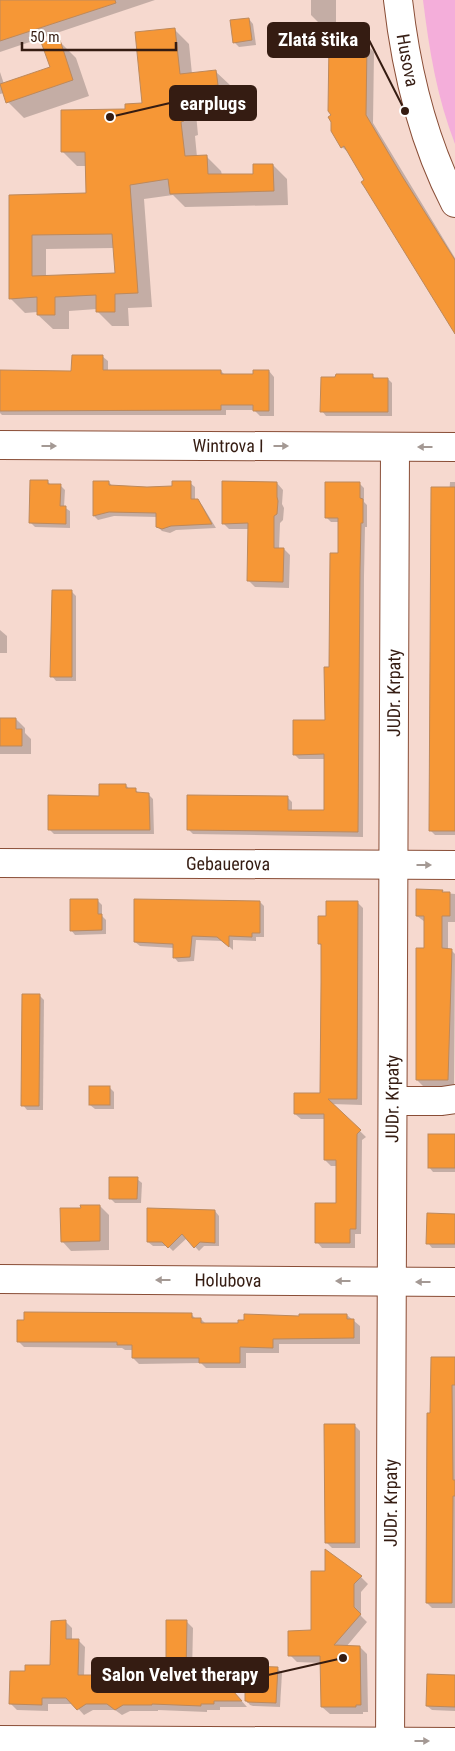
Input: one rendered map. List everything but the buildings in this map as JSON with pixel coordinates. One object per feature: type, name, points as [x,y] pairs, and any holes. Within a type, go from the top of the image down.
[{"type":"street","name":"Husova","points":[[398,0],[407,66],[422,124],[446,186],[455,203]]},
{"type":"street","name":"Wintrova I","points":[[0,445],[455,447]]},
{"type":"street","name":"JUDr. Krpaty","points":[[390,1746],[395,447]]},
{"type":"street","name":"Gebauerova","points":[[0,863],[455,865]]},
{"type":"street","points":[[392,1101],[442,1101],[455,1099]]},
{"type":"street","name":"Holubova","points":[[0,1278],[455,1282]]},
{"type":"street","points":[[0,1740],[390,1746],[455,1742]]},
{"type":"shaded area","points":[[423,0],[455,0],[455,144],[443,109],[434,73]]},
{"type":"place","name":"Zlatá štika","points":[[405,111]]},
{"type":"place","name":"earplugs","points":[[110,117]]},
{"type":"place","name":"Salon Velvet therapy","points":[[343,1658]]}]
